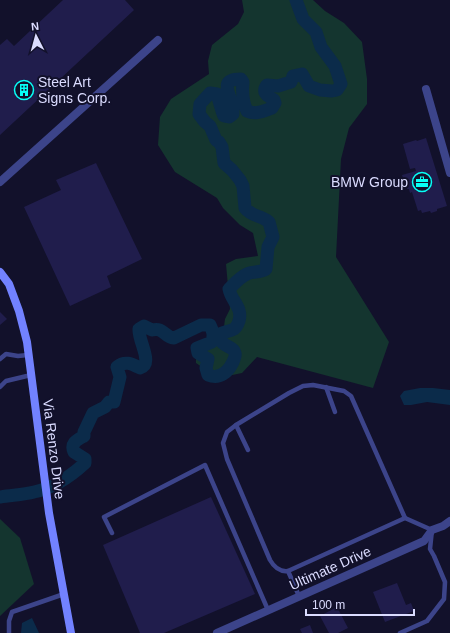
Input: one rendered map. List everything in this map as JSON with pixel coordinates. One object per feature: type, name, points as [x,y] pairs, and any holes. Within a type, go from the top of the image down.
[{"type":"street","points":[[0,182],[158,40]]},
{"type":"street","points":[[426,89],[450,173]]},
{"type":"street","name":"Via Renzo Drive","points":[[0,272],[9,284],[19,311],[27,342],[49,513],[71,633]]},
{"type":"street","name":"Ultimate Drive","points":[[217,633],[424,541],[432,530],[443,526],[450,521]]},
{"type":"lane","points":[[0,359],[6,354],[18,356],[28,355]]},
{"type":"lane","points":[[0,387],[6,381],[31,375]]},
{"type":"lane","points":[[400,633],[427,621],[444,599],[445,582],[430,549],[432,530],[405,518],[351,396],[344,391],[326,387],[312,385],[304,386],[289,393],[227,432],[223,443],[227,459],[270,560],[278,569],[288,571],[405,518]]},
{"type":"lane","points":[[326,387],[335,412]]},
{"type":"lane","points":[[236,425],[248,450]]},
{"type":"lane","points":[[112,533],[104,517],[205,465],[268,610]]},
{"type":"lane","points":[[288,571],[299,596]]},
{"type":"lane","points":[[9,633],[9,621],[12,612],[64,594]]},
{"type":"green space","points":[[242,0],[313,0],[325,11],[344,23],[362,42],[367,79],[367,104],[349,128],[341,159],[336,257],[389,342],[373,388],[257,357],[242,373],[218,378],[196,363],[196,348],[202,343],[216,341],[223,334],[225,319],[230,309],[226,264],[236,259],[258,256],[253,233],[240,225],[223,208],[217,198],[175,172],[158,145],[160,117],[171,99],[209,74],[208,61],[212,45],[238,24],[244,12]]},
{"type":"green space","points":[[0,519],[20,538],[34,584],[0,616]]},
{"type":"water","points":[[420,388],[450,390],[450,405],[427,402],[404,405],[400,396],[404,391]]},
{"type":"water","points":[[32,618],[39,633],[21,633],[22,623]]},
{"type":"building","name":"Steel Art Signs Corp.","points":[[63,0],[125,0],[134,10],[0,135],[0,45],[7,39],[14,46]]},
{"type":"building","name":"BMW Group","points":[[426,138],[447,206],[437,209],[437,211],[431,213],[430,211],[422,213],[421,210],[418,211],[412,192],[410,193],[409,189],[407,189],[402,175],[416,171],[415,168],[410,169],[403,144]]},
{"type":"building","points":[[96,163],[142,259],[107,276],[111,287],[70,306],[24,207],[61,190],[56,180]]},
{"type":"building","points":[[0,312],[7,319],[0,325]]},
{"type":"building","points":[[211,497],[255,594],[164,633],[140,633],[103,545]]},
{"type":"building","points":[[397,583],[406,605],[411,603],[414,611],[385,622],[373,592]]},
{"type":"building","points":[[337,607],[348,628],[338,633],[329,633],[320,616]]},
{"type":"building","points":[[310,625],[313,633],[302,633],[300,629]]},
{"type":"waterway","points":[[0,497],[30,493],[48,488],[68,477],[85,463],[85,459],[74,452],[73,446],[77,440],[84,436],[84,432],[93,413],[105,407],[109,402],[114,402],[120,377],[117,367],[126,363],[140,368],[144,366],[146,357],[139,334],[139,329],[144,326],[152,330],[156,329],[162,331],[168,336],[174,338],[201,325],[210,325],[213,333],[212,342],[197,348],[198,353],[208,359],[206,368],[208,375],[220,376],[231,366],[235,358],[234,350],[224,344],[219,335],[234,329],[239,321],[240,316],[238,308],[229,289],[244,275],[266,269],[268,247],[273,237],[269,222],[251,213],[245,208],[243,186],[232,170],[224,163],[222,147],[216,140],[210,126],[199,114],[200,104],[210,93],[217,94],[224,116],[229,117],[233,114],[233,109],[227,86],[230,81],[241,79],[243,82],[242,89],[245,107],[247,111],[253,113],[272,108],[275,103],[274,100],[265,92],[267,85],[278,86],[291,82],[293,76],[302,74],[309,86],[320,90],[337,90],[341,84],[335,66],[321,47],[316,32],[303,19],[296,0]]},
{"type":"place","name":"Steel Art Signs Corp.","points":[[24,90]]},
{"type":"place","name":"BMW Group","points":[[422,182]]}]
